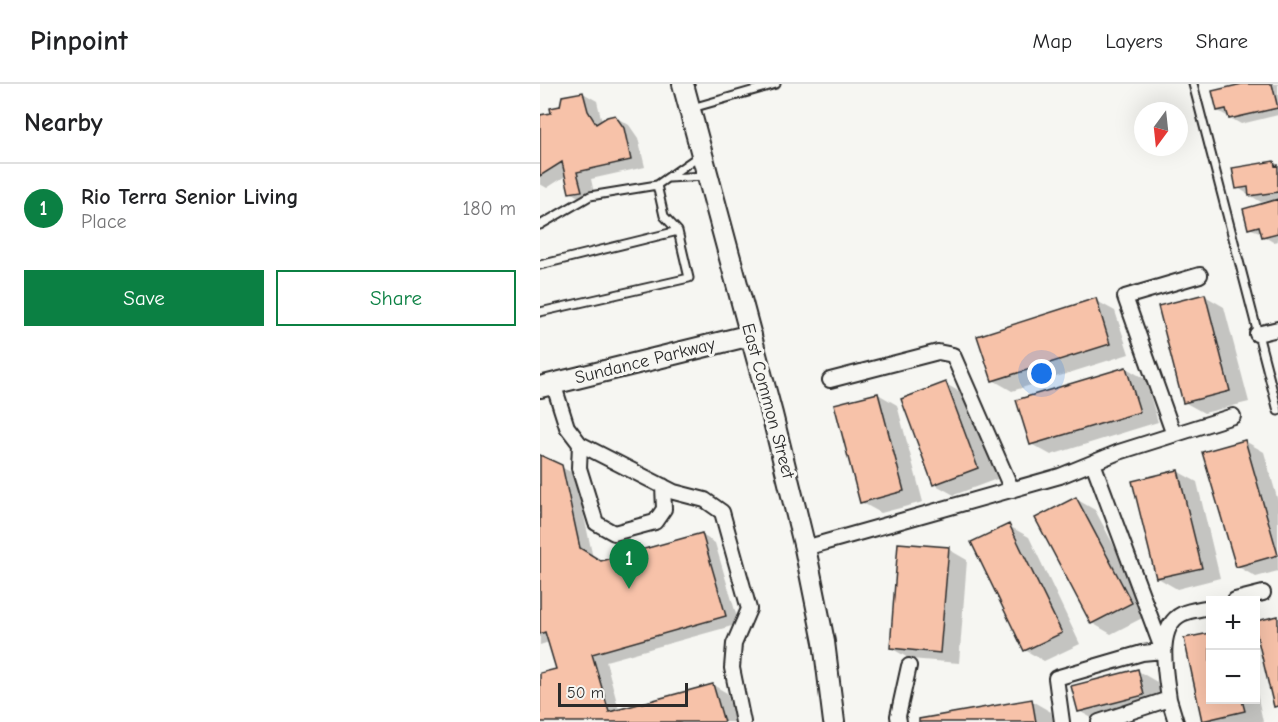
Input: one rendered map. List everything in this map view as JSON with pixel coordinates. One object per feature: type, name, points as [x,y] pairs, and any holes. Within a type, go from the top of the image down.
[{"type":"main road","name":"East Common Street","points":[[683,84],[806,548],[824,642],[834,722]]},
{"type":"main road","name":"Sundance Parkway","points":[[547,385],[751,335]]},
{"type":"street","points":[[1174,435],[1125,297],[1200,275]]},
{"type":"street","points":[[1257,334],[1278,329]]},
{"type":"street","points":[[830,380],[938,352],[953,356],[1012,490]]},
{"type":"street","points":[[547,385],[567,427],[580,444],[674,492],[705,500],[722,512],[749,609],[734,644],[732,668],[744,722]]},
{"type":"street","points":[[806,548],[1060,476],[1119,452],[1233,416]]},
{"type":"street","points":[[580,444],[579,468],[596,523],[614,533],[655,522],[664,509],[663,486]]},
{"type":"street","points":[[1094,463],[1163,651],[1168,699],[1176,722]]},
{"type":"street","points":[[1251,596],[1263,593]]},
{"type":"street","points":[[1163,651],[1168,628],[1181,614],[1206,608]]},
{"type":"street","points":[[1062,722],[1056,678],[1142,653],[1163,651]]},
{"type":"street","points":[[898,722],[909,666]]},
{"type":"street","points":[[1099,722],[1168,699]]},
{"type":"lane","points":[[742,84],[744,92]]},
{"type":"lane","points":[[690,109],[776,84]]},
{"type":"lane","points":[[1193,84],[1278,411]]},
{"type":"lane","points":[[540,225],[590,196],[657,185],[702,153]]},
{"type":"lane","points":[[669,178],[708,176]]},
{"type":"lane","points":[[540,312],[689,278],[678,231],[664,216],[657,185]]},
{"type":"lane","points":[[540,265],[678,231]]},
{"type":"building","points":[[1242,84],[1272,84],[1278,108],[1229,119],[1226,109],[1217,111],[1212,91]]},
{"type":"building","points":[[583,92],[588,111],[596,124],[615,115],[624,128],[631,160],[577,172],[582,191],[569,193],[562,162],[540,176],[540,115],[551,113],[550,108],[560,106],[562,96]]},
{"type":"building","points":[[1274,161],[1275,166],[1278,165],[1278,192],[1249,196],[1248,187],[1236,189],[1232,168]]},
{"type":"building","points":[[1278,199],[1278,233],[1262,237],[1259,226],[1248,229],[1243,209]]},
{"type":"building","points":[[1205,294],[1230,391],[1183,403],[1158,306]]},
{"type":"building","points":[[1096,298],[1110,344],[992,381],[977,336]]},
{"type":"building","points":[[1126,367],[1140,412],[1030,445],[1016,400]]},
{"type":"building","points":[[946,382],[978,468],[933,485],[901,399]]},
{"type":"building","points":[[878,393],[904,491],[860,503],[834,404]]},
{"type":"building","points":[[1245,440],[1278,555],[1236,567],[1202,452]]},
{"type":"building","points":[[540,455],[562,465],[580,548],[601,561],[702,533],[726,616],[592,654],[609,712],[713,684],[724,722],[540,722],[540,673],[556,669],[545,632],[540,634]]},
{"type":"building","points":[[1178,470],[1202,568],[1156,578],[1132,481]]},
{"type":"building","points":[[1076,497],[1132,603],[1091,624],[1035,518]]},
{"type":"building","points":[[1009,524],[1062,633],[1024,651],[971,542]]},
{"type":"building","points":[[898,543],[949,547],[940,653],[890,648]]},
{"type":"building","points":[[1278,616],[1278,706],[1274,707],[1260,649],[1260,620]]},
{"type":"building","points":[[1206,634],[1206,704],[1243,704],[1245,711],[1202,721],[1184,638]]},
{"type":"building","points":[[1138,669],[1144,695],[1078,712],[1071,686]]},
{"type":"building","points":[[1032,699],[1036,722],[919,722],[919,719]]},
{"type":"place","name":"Rio Terra Senior Living","points":[[629,589]]}]
